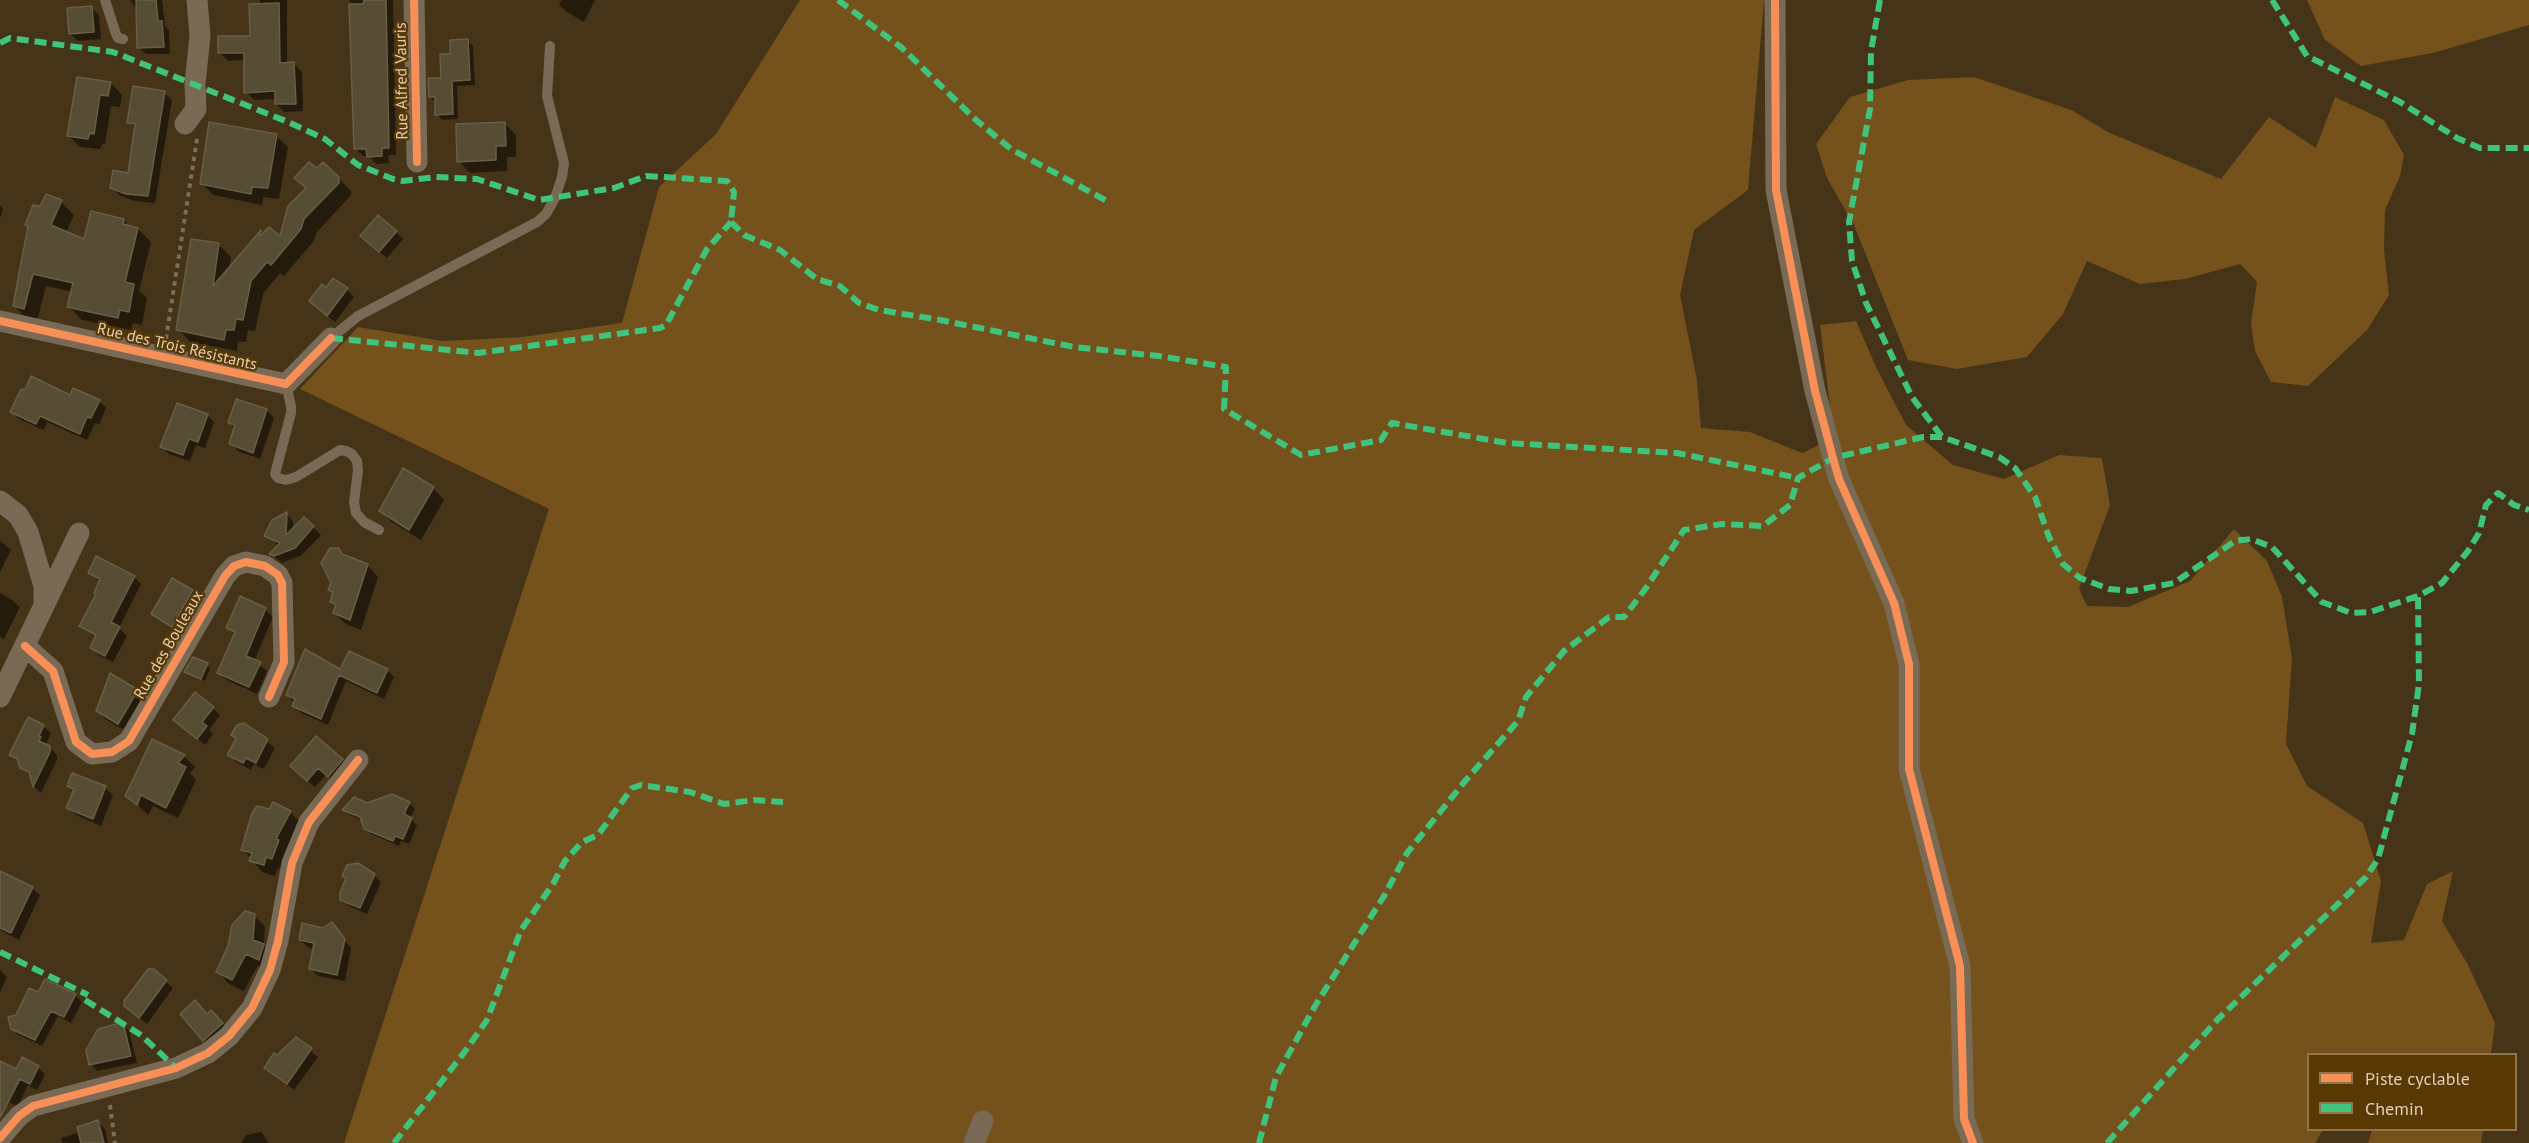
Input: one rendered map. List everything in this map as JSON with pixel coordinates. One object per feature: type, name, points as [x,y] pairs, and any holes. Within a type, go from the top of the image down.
[{"type":"street","points":[[185,124],[196,109],[195,84],[200,36],[197,0]]},
{"type":"street","name":"Rue Alfred Vauris","points":[[414,0],[417,162]]},
{"type":"street","points":[[1775,0],[1776,190],[1815,391],[1833,458],[1839,479],[1894,603],[1909,664],[1909,769],[1960,966],[1964,1119],[1973,1143]]},
{"type":"street","name":"Rue des Trois Résistants","points":[[0,321],[286,384]]},
{"type":"street","points":[[286,384],[331,338]]},
{"type":"street","points":[[0,501],[18,516],[28,532],[44,586],[44,604]]},
{"type":"street","points":[[0,697],[80,533]]},
{"type":"street","name":"Rue des Bouleaux","points":[[25,646],[53,671],[76,742],[92,754],[112,752],[129,741],[225,576],[234,566],[246,562],[265,566],[278,575],[282,584],[284,662],[269,697]]},
{"type":"street","points":[[0,1138],[19,1116],[33,1106],[176,1068],[208,1053],[229,1036],[252,1008],[270,970],[278,941],[292,863],[309,822],[358,760]]},
{"type":"street","points":[[974,1143],[983,1121]]},
{"type":"lane","points":[[105,0],[116,34],[118,38],[123,39]]},
{"type":"lane","points":[[331,338],[358,316],[516,233],[546,214],[555,198],[564,163],[547,96],[550,46]]},
{"type":"lane","points":[[286,384],[291,413],[275,474],[278,478],[286,480],[296,477],[340,450],[352,454],[357,461],[358,471],[354,502],[356,513],[359,519],[379,530]]},
{"type":"path","points":[[162,358],[198,148],[197,135],[185,124]]},
{"type":"path","points":[[108,1087],[115,1143]]},
{"type":"shaded area","points":[[800,0],[1764,0],[1748,190],[1694,230],[1680,295],[1697,380],[1701,428],[1750,432],[1802,453],[1834,438],[1820,325],[1856,321],[1876,367],[1906,425],[1953,465],[2004,479],[2059,455],[2102,458],[2110,505],[2079,589],[2087,606],[2128,607],[2190,581],[2234,529],[2267,561],[2282,597],[2292,658],[2286,744],[2307,786],[2363,823],[2381,881],[2371,943],[2404,940],[2427,884],[2453,871],[2442,921],[2467,963],[2495,1023],[2491,1053],[2307,1053],[2307,1131],[2322,1131],[2315,1143],[344,1143],[549,509],[300,389],[358,327],[443,341],[522,337],[622,323],[659,187],[716,134]]},
{"type":"shaded area","points":[[2307,0],[2529,0],[2529,25],[2433,53],[2361,66],[2325,40]]},
{"type":"shaded area","points":[[1974,77],[2071,110],[2110,133],[2221,179],[2269,117],[2316,148],[2335,97],[2384,120],[2404,155],[2400,176],[2385,210],[2384,250],[2389,295],[2367,330],[2308,386],[2271,382],[2255,351],[2251,323],[2257,282],[2240,264],[2185,279],[2140,284],[2087,261],[2063,314],[2027,357],[1957,369],[1908,360],[1854,225],[1827,178],[1816,144],[1850,97],[1908,80]]},
{"type":"shaded area","points":[[2372,1131],[2483,1131],[2481,1143],[2368,1143]]},
{"type":"building","points":[[136,0],[156,0],[158,21],[162,21],[164,47],[137,48]]},
{"type":"building","points":[[364,0],[386,0],[389,148],[382,148],[382,156],[367,157],[366,149],[354,149],[349,4],[363,4]]},
{"type":"building","points":[[279,3],[280,63],[294,62],[296,104],[275,104],[275,91],[244,93],[244,53],[218,53],[218,36],[250,36],[249,4]]},
{"type":"building","points":[[92,6],[94,32],[69,34],[67,8]]},
{"type":"building","points":[[468,39],[470,80],[452,81],[453,114],[435,115],[435,97],[429,97],[428,78],[441,78],[440,54],[450,54],[450,40]]},
{"type":"building","points":[[77,77],[111,82],[108,96],[100,95],[94,134],[90,133],[88,139],[67,136]]},
{"type":"building","points":[[133,86],[165,91],[148,196],[126,194],[110,188],[113,170],[128,173],[135,124],[127,123]]},
{"type":"building","points":[[209,122],[277,134],[268,188],[252,187],[251,194],[200,184]]},
{"type":"building","points":[[505,122],[506,146],[496,146],[496,160],[457,162],[456,124]]},
{"type":"building","points":[[309,162],[317,168],[323,162],[339,177],[339,183],[304,219],[301,229],[271,265],[267,262],[251,281],[243,320],[236,319],[234,330],[226,330],[224,340],[176,330],[191,239],[219,243],[213,286],[261,230],[260,236],[269,227],[280,236],[288,206],[306,188],[294,178]]},
{"type":"building","points":[[46,194],[62,200],[51,225],[84,239],[91,211],[124,219],[123,224],[138,228],[125,282],[134,284],[129,312],[120,310],[118,318],[67,307],[73,283],[33,274],[24,309],[13,306],[28,226],[25,225],[33,205],[40,206]]},
{"type":"building","points":[[378,215],[397,231],[379,252],[360,236]]},
{"type":"building","points":[[333,278],[348,288],[327,316],[309,301],[322,284],[326,288]]},
{"type":"building","points":[[31,376],[70,395],[73,388],[100,400],[91,418],[87,417],[80,434],[40,416],[36,424],[10,412],[21,389],[25,390]]},
{"type":"building","points":[[236,399],[267,409],[253,453],[229,444],[235,425],[228,423]]},
{"type":"building","points":[[177,403],[208,414],[198,442],[189,439],[183,455],[160,447]]},
{"type":"building","points":[[403,468],[434,487],[409,530],[379,511]]},
{"type":"building","points":[[287,512],[286,535],[304,517],[314,526],[295,548],[274,556],[269,554],[280,543],[264,536],[272,520]]},
{"type":"building","points":[[330,548],[339,548],[342,554],[368,564],[350,620],[333,613],[336,604],[330,602],[333,592],[328,590],[331,583],[321,563]]},
{"type":"building","points":[[96,556],[135,576],[111,622],[120,627],[105,656],[90,648],[96,635],[79,626],[96,594],[94,593],[100,579],[88,573]]},
{"type":"building","points":[[172,578],[193,590],[172,627],[151,614]]},
{"type":"building","points":[[240,596],[266,608],[246,656],[261,662],[249,687],[217,673],[235,632],[226,628]]},
{"type":"building","points":[[305,649],[340,669],[349,651],[388,669],[377,693],[339,675],[321,719],[292,706],[295,699],[286,695]]},
{"type":"building","points":[[193,657],[208,663],[201,679],[184,672]]},
{"type":"building","points":[[110,673],[138,690],[118,724],[96,711]]},
{"type":"building","points":[[195,692],[214,707],[202,722],[207,726],[197,739],[173,720]]},
{"type":"building","points":[[28,717],[44,725],[39,741],[50,746],[50,752],[33,787],[29,772],[20,768],[17,759],[9,755]]},
{"type":"building","points":[[244,723],[268,739],[256,763],[246,758],[243,763],[227,755],[236,738],[231,735],[237,725]]},
{"type":"building","points":[[316,736],[343,759],[328,777],[318,768],[307,781],[290,766]]},
{"type":"building","points":[[152,739],[185,755],[178,763],[186,767],[166,808],[141,795],[137,805],[125,796]]},
{"type":"building","points":[[72,773],[106,786],[93,819],[66,808],[74,789],[67,786]]},
{"type":"building","points":[[392,794],[410,802],[404,814],[412,818],[403,839],[395,836],[393,841],[364,829],[360,817],[342,810],[354,797],[367,803]]},
{"type":"building","points":[[273,802],[291,811],[276,839],[279,840],[272,859],[266,857],[264,865],[249,861],[252,853],[241,850],[252,813],[257,806],[269,809]]},
{"type":"building","points":[[358,863],[375,874],[360,908],[340,900],[340,893],[346,878],[342,876],[347,865]]},
{"type":"building","points":[[0,871],[33,887],[11,933],[0,928]]},
{"type":"building","points":[[245,911],[255,914],[253,940],[264,944],[259,960],[246,954],[232,980],[216,972],[228,946],[232,925]]},
{"type":"building","points":[[332,922],[345,939],[337,975],[309,969],[314,943],[299,940],[302,923],[323,928]]},
{"type":"building","points":[[148,969],[154,969],[167,980],[139,1018],[124,1006],[124,1001]]},
{"type":"building","points":[[45,979],[76,994],[64,1017],[51,1011],[35,1040],[11,1029],[8,1017],[16,1015],[29,988],[38,992]]},
{"type":"building","points":[[195,1000],[207,1014],[211,1010],[223,1023],[203,1041],[180,1014]]},
{"type":"building","points":[[123,1022],[131,1056],[89,1065],[86,1050],[98,1029]]},
{"type":"building","points":[[296,1037],[312,1048],[287,1084],[264,1068],[274,1053],[277,1055]]},
{"type":"building","points":[[22,1057],[39,1066],[30,1084],[20,1079],[0,1118],[0,1061],[16,1069]]},
{"type":"building","points":[[98,1120],[104,1143],[81,1143],[77,1127]]},
{"type":"marked path","points":[[838,0],[902,48],[976,120],[1011,149],[1107,201]]},
{"type":"marked path","points":[[1880,0],[1871,51],[1870,109],[1849,222],[1852,261],[1866,303],[1912,397],[1942,437]]},
{"type":"marked path","points":[[2272,0],[2307,56],[2400,102],[2457,138],[2480,148],[2529,148]]},
{"type":"marked path","points":[[0,43],[10,38],[113,52],[288,122],[325,139],[358,165],[403,181],[436,177],[477,179],[539,200],[614,188],[646,176],[727,181],[734,192],[731,222]]},
{"type":"marked path","points":[[731,222],[744,235],[780,250],[817,279],[840,286],[859,303],[879,310],[1074,347],[1159,356],[1226,367],[1224,409],[1301,455],[1381,440],[1392,423],[1507,443],[1677,453],[1798,478]]},
{"type":"marked path","points":[[331,338],[478,353],[660,328],[666,325],[707,249],[731,222]]},
{"type":"marked path","points":[[1259,1143],[1276,1077],[1315,1006],[1384,896],[1407,853],[1465,781],[1518,721],[1526,697],[1564,651],[1609,617],[1624,617],[1684,530],[1722,524],[1763,526],[1790,505],[1798,478],[1833,458],[1923,437],[1942,437],[1999,457],[2015,468],[2035,497],[2049,537],[2063,564],[2080,578],[2109,589],[2131,591],[2174,583],[2235,541],[2251,539],[2272,547],[2322,602],[2351,613],[2370,612],[2418,596],[2442,583],[2468,551],[2479,533],[2486,505],[2498,493],[2514,505],[2529,510]]},
{"type":"marked path","points":[[2107,1143],[2218,1019],[2366,877],[2378,859],[2412,734],[2419,684],[2418,596]]},
{"type":"marked path","points":[[394,1143],[487,1020],[521,930],[553,884],[565,861],[582,842],[598,835],[632,788],[641,785],[690,792],[724,804],[754,800],[783,802]]},
{"type":"marked path","points":[[0,952],[88,995]]},
{"type":"marked path","points":[[85,1000],[141,1035],[176,1068]]},
{"type":"cycle path","points":[[414,0],[417,162]]},
{"type":"cycle path","points":[[1775,0],[1776,190],[1815,391],[1833,458],[1839,479],[1894,603],[1909,664],[1909,769],[1960,966],[1964,1119],[1973,1143]]},
{"type":"cycle path","points":[[0,321],[286,384],[331,338]]},
{"type":"cycle path","points":[[25,646],[53,671],[76,742],[92,754],[112,752],[129,741],[225,576],[234,566],[246,562],[265,566],[278,575],[282,583],[284,662],[269,697]]},
{"type":"cycle path","points":[[0,1138],[19,1116],[33,1106],[176,1068],[208,1053],[229,1036],[252,1008],[270,970],[278,941],[292,863],[309,822],[358,760]]}]
